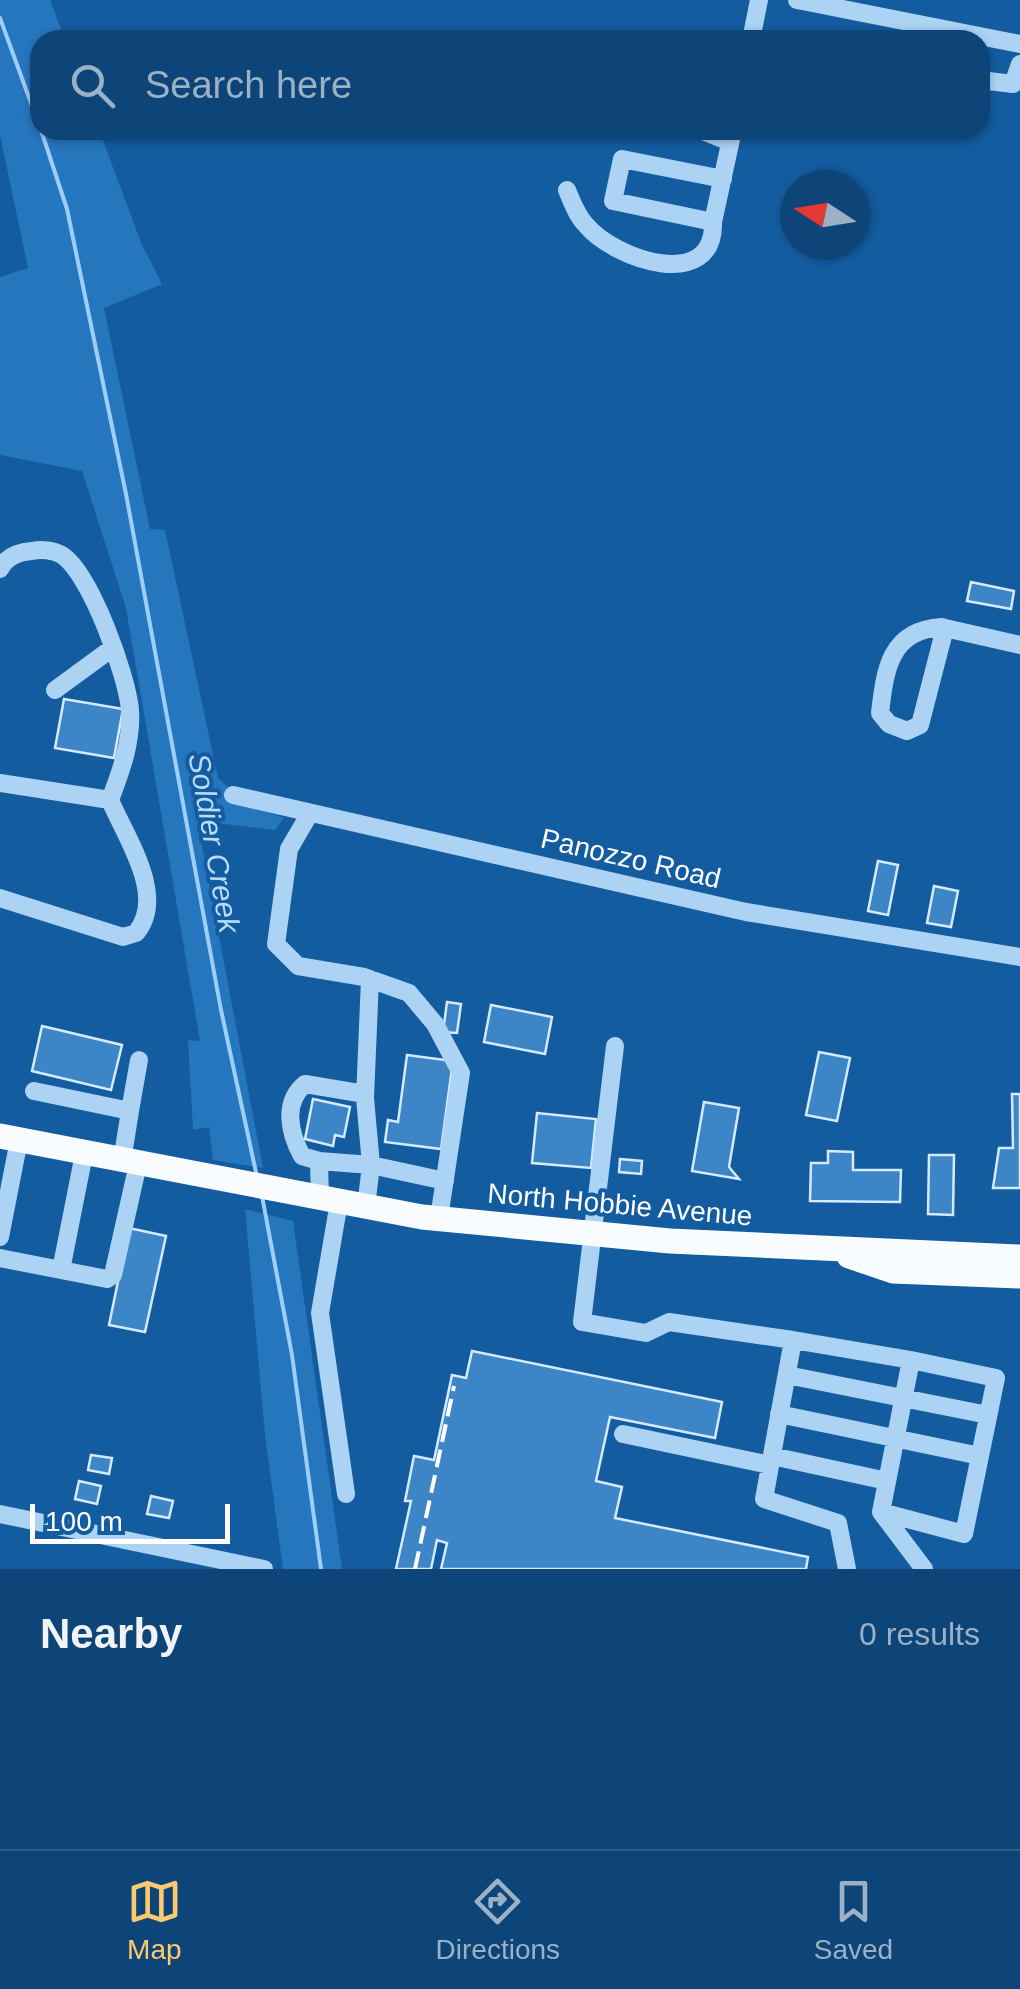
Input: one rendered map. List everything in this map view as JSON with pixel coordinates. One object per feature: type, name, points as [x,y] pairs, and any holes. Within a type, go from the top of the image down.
[{"type":"main road","name":"North Hobbie Avenue","points":[[9,1138],[219,1181],[439,1218],[591,1234],[1020,1257]]},
{"type":"main road","points":[[830,1248],[894,1271],[1020,1276]]},
{"type":"street","points":[[753,30],[760,0]]},
{"type":"street","points":[[797,0],[888,8],[913,30]]},
{"type":"street","points":[[990,41],[1020,44]]},
{"type":"street","points":[[990,81],[1013,84],[1020,64]]},
{"type":"street","points":[[567,190],[587,228],[614,245],[670,266],[693,262],[707,252],[713,241],[731,140]]},
{"type":"street","points":[[714,222],[613,201],[622,159],[723,179]]},
{"type":"street","points":[[0,569],[22,552],[43,549],[62,555],[83,578],[127,688],[130,713],[126,758],[110,800],[145,878],[148,910],[136,933],[110,935],[0,898]]},
{"type":"street","points":[[945,628],[920,725],[908,732],[889,724],[880,713],[884,682],[897,646],[918,628],[945,628],[1020,645]]},
{"type":"street","points":[[56,690],[112,649]]},
{"type":"street","points":[[0,783],[110,800]]},
{"type":"street","name":"Panozzo Road","points":[[234,795],[746,912],[1020,957]]},
{"type":"street","points":[[310,812],[289,849],[276,944],[298,966],[370,979],[409,994],[435,1024],[461,1073],[439,1218]]},
{"type":"street","points":[[366,1207],[371,1165],[365,1094],[370,979]]},
{"type":"street","points":[[616,1046],[582,1322],[646,1333],[669,1322],[911,1360],[996,1378],[964,1534],[881,1512]]},
{"type":"street","points":[[0,1258],[107,1278],[113,1275],[130,1162],[130,1111],[140,1060]]},
{"type":"street","points":[[365,1094],[305,1084],[296,1092],[288,1131],[302,1156],[371,1165],[444,1181]]},
{"type":"street","points":[[34,1091],[130,1111]]},
{"type":"street","points":[[0,1237],[9,1138]]},
{"type":"street","points":[[61,1270],[84,1154]]},
{"type":"street","points":[[319,1161],[320,1313],[346,1494]]},
{"type":"street","points":[[793,1340],[764,1499],[838,1522],[847,1569]]},
{"type":"street","points":[[911,1360],[881,1512],[924,1569]]},
{"type":"street","points":[[786,1375],[988,1416]]},
{"type":"street","points":[[780,1414],[980,1456]]},
{"type":"street","points":[[623,1434],[887,1481]]},
{"type":"street","points":[[0,1514],[264,1569]]},
{"type":"shaded area","points":[[0,0],[50,0],[61,30],[30,30],[30,140],[103,140],[142,245],[162,284],[104,308],[150,529],[165,530],[218,778],[248,805],[284,818],[275,830],[207,822],[199,831],[263,1168],[213,1160],[209,1127],[193,1130],[188,1040],[200,1041],[126,608],[82,471],[0,455],[0,277],[28,268],[0,135]]},
{"type":"shaded area","points":[[245,1209],[293,1221],[342,1569],[283,1569],[265,1435]]},
{"type":"building","points":[[971,582],[1014,591],[1011,609],[967,601]]},
{"type":"building","points":[[64,699],[123,709],[114,758],[55,748]]},
{"type":"building","points":[[878,861],[898,865],[888,915],[868,911]]},
{"type":"building","points":[[934,886],[958,891],[951,927],[927,923]]},
{"type":"building","points":[[447,1002],[461,1004],[457,1033],[443,1032]]},
{"type":"building","points":[[491,1005],[552,1017],[545,1054],[484,1042]]},
{"type":"building","points":[[42,1026],[122,1045],[111,1090],[32,1071]]},
{"type":"building","points":[[819,1052],[850,1058],[837,1121],[806,1115]]},
{"type":"building","points":[[407,1055],[453,1061],[441,1149],[385,1142],[388,1120],[398,1122]]},
{"type":"building","points":[[1012,1094],[1020,1094],[1020,1188],[993,1188],[999,1148],[1013,1148]]},
{"type":"building","points":[[313,1099],[350,1107],[344,1137],[335,1135],[333,1146],[305,1139]]},
{"type":"building","points":[[704,1102],[739,1108],[729,1167],[739,1179],[692,1171]]},
{"type":"building","points":[[537,1113],[596,1119],[591,1168],[532,1163]]},
{"type":"building","points":[[828,1151],[853,1152],[853,1170],[901,1170],[900,1202],[810,1201],[811,1163],[828,1163]]},
{"type":"building","points":[[929,1155],[954,1155],[953,1215],[928,1214]]},
{"type":"building","points":[[620,1159],[642,1161],[641,1174],[619,1172]]},
{"type":"building","points":[[129,1228],[166,1236],[145,1332],[109,1325]]},
{"type":"building","points":[[472,1351],[722,1402],[715,1438],[610,1417],[596,1481],[622,1487],[615,1518],[808,1557],[806,1569],[441,1569],[447,1543],[437,1540],[431,1569],[396,1569],[411,1501],[405,1501],[414,1456],[434,1460],[452,1375],[466,1378]]},
{"type":"building","points":[[91,1455],[112,1458],[109,1474],[88,1470]]},
{"type":"building","points":[[79,1481],[101,1486],[97,1504],[75,1499]]},
{"type":"building","points":[[151,1496],[173,1501],[169,1518],[147,1514]]},
{"type":"waterway","name":"Soldier Creek","points":[[0,18],[30,100]]},
{"type":"waterway","name":"Soldier Creek","points":[[44,140],[67,209],[126,494],[221,1010],[257,1177]]},
{"type":"waterway","name":"Soldier Creek","points":[[262,1196],[292,1355],[321,1569]]},
{"type":"railway","points":[[415,1569],[454,1386]]}]
